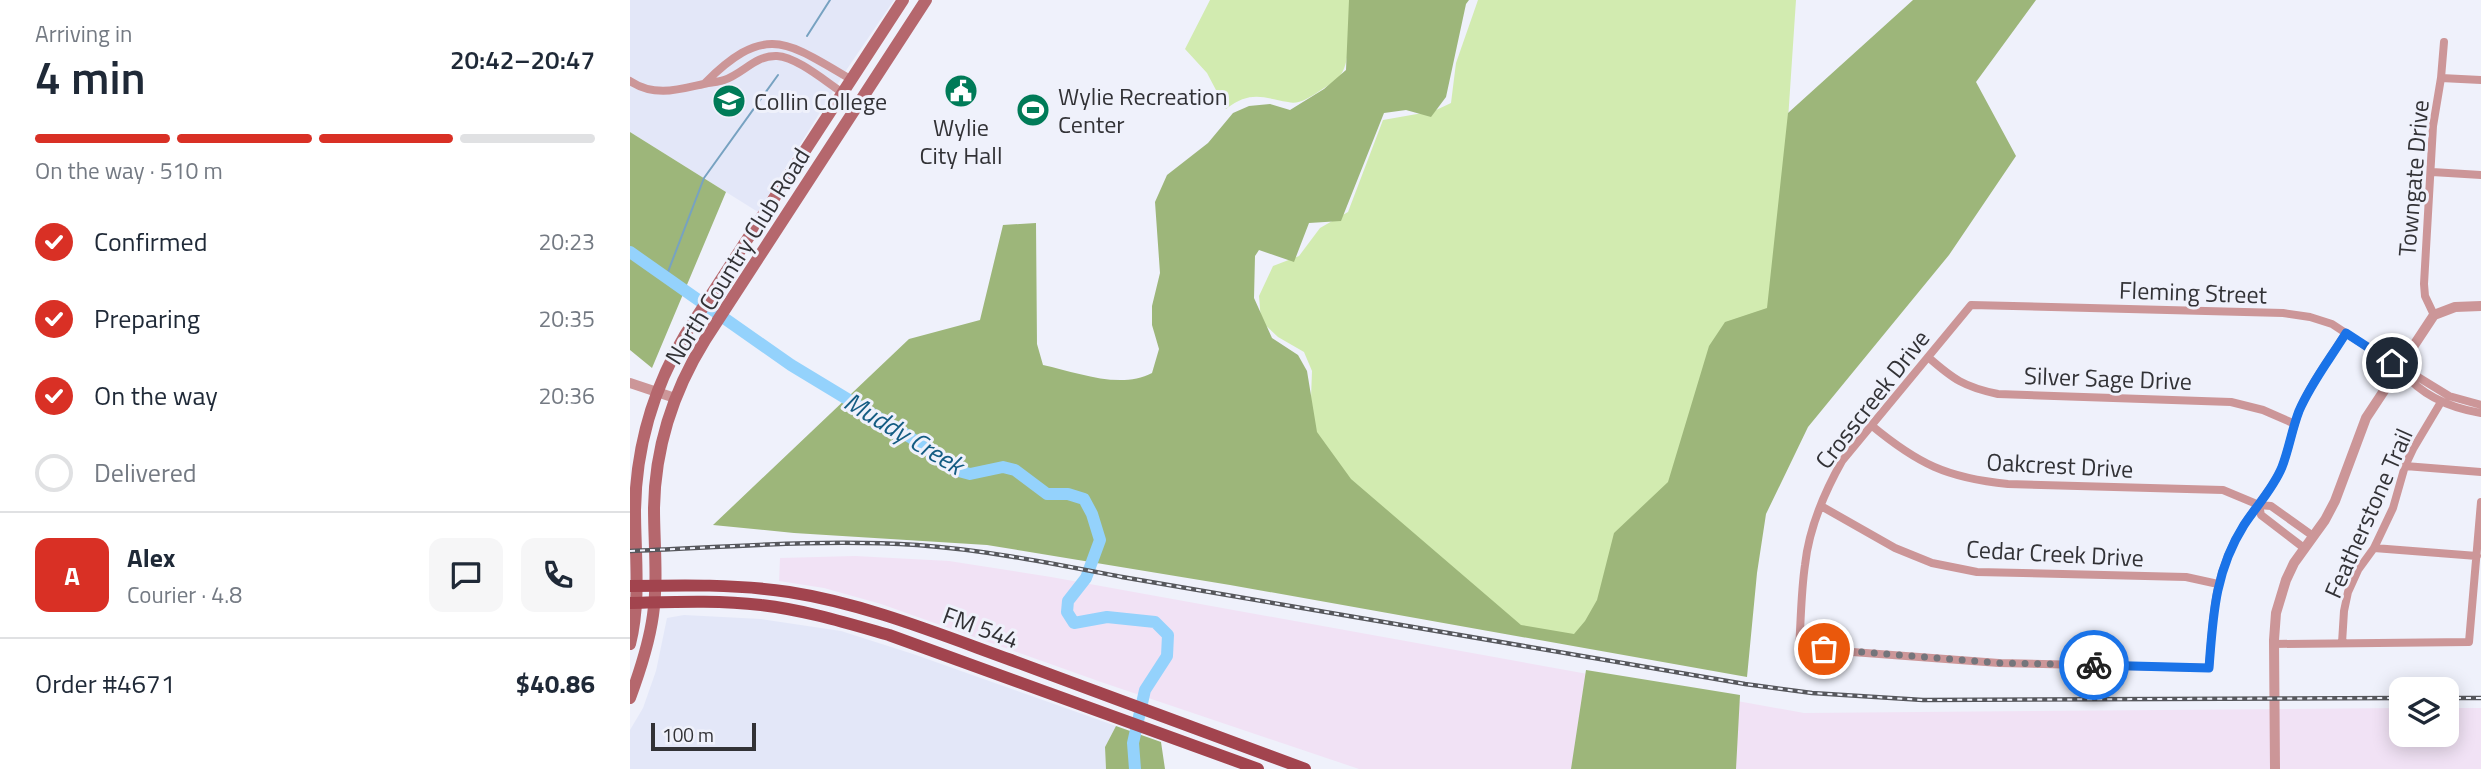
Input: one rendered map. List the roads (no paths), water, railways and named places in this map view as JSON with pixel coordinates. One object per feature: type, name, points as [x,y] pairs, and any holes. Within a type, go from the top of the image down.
[{"type":"main road","name":"North Country Club Road","points":[[630,644],[635,620],[633,586],[638,467],[657,391],[691,326],[903,0]]},
{"type":"main road","name":"North Country Club Road","points":[[630,698],[643,662],[654,603],[656,478],[660,451],[676,398],[693,359],[926,0]]},
{"type":"main road","points":[[852,80],[861,100]]},
{"type":"main road","points":[[843,93],[861,100]]},
{"type":"main road","name":"FM 544","points":[[633,586],[705,584],[790,592],[861,608],[940,634],[1305,769]]},
{"type":"main road","name":"FM 544","points":[[633,603],[724,602],[814,614],[889,635],[1258,769]]},
{"type":"main road","points":[[933,651],[940,634]]},
{"type":"street","name":"Towngate Drive","points":[[2434,315],[2425,296],[2424,284],[2433,126],[2444,42]]},
{"type":"street","points":[[705,83],[718,70],[746,51],[763,44],[777,43],[794,47],[852,80]]},
{"type":"street","points":[[630,81],[641,89],[664,92],[690,89],[725,80],[765,56],[780,56],[794,61],[843,93]]},
{"type":"street","points":[[2441,78],[2481,80]]},
{"type":"street","points":[[2432,172],[2481,175]]},
{"type":"street","name":"Fleming Street","points":[[1971,305],[2283,313],[2310,317],[2332,324],[2399,368],[2449,396],[2481,405]]},
{"type":"street","name":"Crosscreek Drive","points":[[1971,305],[1842,461],[1821,506],[1805,563],[1799,648],[1999,663],[2209,668],[2212,617],[2218,584]]},
{"type":"street","points":[[2275,769],[2274,644],[2280,598],[2294,563],[2335,501],[2367,418],[2434,315],[2455,307],[2481,306]]},
{"type":"street","points":[[2218,584],[2220,572],[2244,525],[2270,491],[2282,467],[2295,424],[2312,387],[2346,333]]},
{"type":"street","name":"Silver Sage Drive","points":[[1928,356],[1953,379],[1975,390],[1998,394],[2231,402],[2263,410],[2295,424]]},
{"type":"street","name":"Fleming Street","points":[[2399,368],[2410,382],[2441,402],[2481,413]]},
{"type":"street","points":[[630,383],[676,398]]},
{"type":"street","name":"Featherstone Trail","points":[[2342,643],[2348,592],[2358,570],[2374,548],[2393,508],[2404,466],[2441,402]]},
{"type":"street","name":"Oakcrest Drive","points":[[1871,425],[1903,452],[1953,475],[1978,481],[2224,491],[2259,505],[2271,506],[2313,536]]},
{"type":"street","points":[[2404,466],[2481,472]]},
{"type":"street","points":[[2274,644],[2469,642],[2481,502]]},
{"type":"street","name":"Oakcrest Drive","points":[[2259,505],[2261,515],[2304,548]]},
{"type":"street","name":"Cedar Creek Drive","points":[[1821,506],[1895,548],[1932,563],[1977,572],[2186,577],[2218,584]]},
{"type":"street","points":[[2374,548],[2477,556]]},
{"type":"waterway","points":[[807,36],[830,0]]},
{"type":"waterway","points":[[666,277],[704,178],[778,75]]},
{"type":"waterway","name":"Muddy Creek","points":[[630,252],[791,365],[910,437],[955,470],[970,474],[1003,467],[1015,470],[1047,494],[1068,494],[1084,499],[1100,540],[1086,578],[1068,601],[1067,612],[1074,623],[1107,617],[1155,622],[1168,635],[1167,656],[1145,690],[1133,743],[1135,769]]},
{"type":"railway","points":[[630,551],[846,543],[969,550],[1745,684],[1812,693],[1923,700],[2389,698]]},
{"type":"railway","points":[[2459,698],[2481,698]]},
{"type":"place","name":"Wylie City Hall","points":[[961,91]]},
{"type":"place","name":"Collin College","points":[[729,101]]},
{"type":"place","name":"Wylie Recreation Center","points":[[1033,110]]}]
